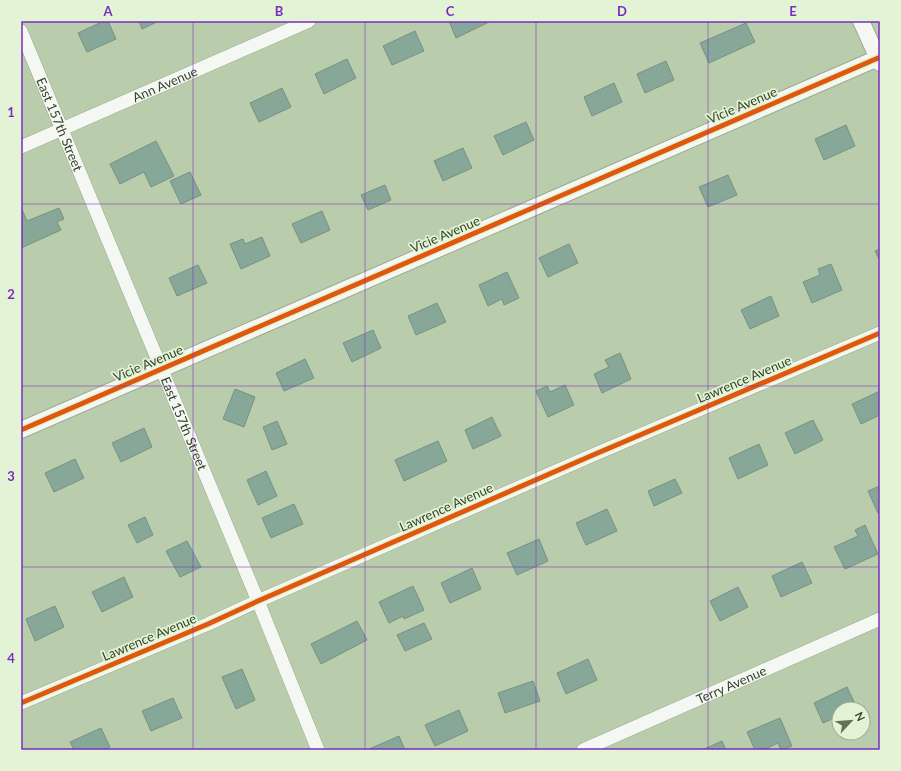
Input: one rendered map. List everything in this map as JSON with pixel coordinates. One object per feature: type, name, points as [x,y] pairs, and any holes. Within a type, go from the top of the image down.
[{"type":"street","name":"Ann Avenue","points":[[21,147],[309,21]]},
{"type":"street","points":[[861,21],[879,60]]},
{"type":"street","name":"East 157th Street","points":[[21,31],[258,601],[318,750]]},
{"type":"street","name":"Vicie Avenue","points":[[21,430],[879,60]]},
{"type":"street","name":"Lawrence Avenue","points":[[21,703],[208,624],[592,455],[880,333]]},
{"type":"street","name":"Terry Avenue","points":[[583,750],[880,620]]},
{"type":"building","points":[[104,21],[108,21],[116,39],[87,52],[78,33]]},
{"type":"building","points":[[139,21],[159,21],[142,29]]},
{"type":"building","points":[[449,21],[488,21],[489,22],[456,38]]},
{"type":"building","points":[[746,23],[755,42],[709,63],[700,43]]},
{"type":"building","points":[[415,31],[424,51],[392,65],[383,46]]},
{"type":"building","points":[[347,59],[356,78],[324,94],[315,74]]},
{"type":"building","points":[[666,61],[674,80],[645,93],[637,74]]},
{"type":"building","points":[[614,83],[622,102],[592,116],[584,97]]},
{"type":"building","points":[[282,88],[291,107],[259,122],[250,103]]},
{"type":"building","points":[[526,122],[534,140],[503,155],[494,136]]},
{"type":"building","points":[[846,125],[855,146],[824,160],[815,139]]},
{"type":"building","points":[[156,141],[174,176],[151,187],[144,172],[120,184],[110,164]]},
{"type":"building","points":[[463,148],[472,168],[443,181],[434,161]]},
{"type":"building","points":[[190,172],[201,195],[181,204],[170,181]]},
{"type":"building","points":[[728,175],[737,195],[708,207],[699,187]]},
{"type":"building","points":[[385,185],[391,200],[368,210],[361,195]]},
{"type":"building","points":[[21,207],[27,221],[59,208],[64,219],[57,222],[61,230],[21,248]]},
{"type":"building","points":[[322,211],[330,230],[301,243],[292,224]]},
{"type":"building","points":[[262,237],[270,256],[241,269],[230,244],[243,239],[245,244]]},
{"type":"building","points":[[569,244],[578,263],[548,277],[539,258]]},
{"type":"building","points":[[880,249],[880,261],[875,251]]},
{"type":"building","points":[[831,264],[842,290],[812,303],[803,282],[820,275],[818,269]]},
{"type":"building","points":[[198,265],[207,283],[177,296],[169,278]]},
{"type":"building","points":[[507,272],[519,298],[504,305],[502,299],[488,306],[479,285]]},
{"type":"building","points":[[771,296],[779,316],[750,329],[741,310]]},
{"type":"building","points":[[437,303],[446,322],[416,335],[408,316]]},
{"type":"building","points":[[373,330],[381,348],[352,362],[343,343]]},
{"type":"building","points":[[620,353],[631,379],[602,393],[594,374],[609,367],[605,360]]},
{"type":"building","points":[[305,359],[314,378],[284,391],[276,373]]},
{"type":"building","points":[[565,385],[574,405],[548,417],[536,391],[547,386],[550,392]]},
{"type":"building","points":[[235,389],[255,397],[244,427],[223,419]]},
{"type":"building","points":[[880,391],[880,415],[861,424],[852,404]]},
{"type":"building","points":[[492,417],[501,436],[473,449],[465,430]]},
{"type":"building","points":[[813,420],[823,440],[795,454],[785,433]]},
{"type":"building","points":[[277,421],[287,444],[272,450],[263,427]]},
{"type":"building","points":[[144,428],[152,447],[121,462],[112,443]]},
{"type":"building","points":[[438,441],[447,461],[404,481],[395,460]]},
{"type":"building","points":[[759,444],[768,465],[738,479],[729,458]]},
{"type":"building","points":[[75,459],[84,478],[54,492],[45,473]]},
{"type":"building","points":[[266,471],[277,496],[258,505],[247,480]]},
{"type":"building","points":[[675,479],[682,493],[654,506],[648,491]]},
{"type":"building","points":[[880,486],[880,512],[878,513],[868,491]]},
{"type":"building","points":[[294,504],[303,524],[271,538],[262,518]]},
{"type":"building","points":[[607,509],[617,531],[586,545],[576,523]]},
{"type":"building","points":[[145,517],[153,535],[137,543],[128,525]]},
{"type":"building","points":[[865,525],[878,554],[845,569],[834,547],[858,536],[855,530]]},
{"type":"building","points":[[539,539],[548,561],[517,575],[507,553]]},
{"type":"building","points":[[187,541],[201,567],[180,577],[166,551]]},
{"type":"building","points":[[802,562],[812,583],[781,597],[772,576]]},
{"type":"building","points":[[472,568],[481,589],[450,603],[441,583]]},
{"type":"building","points":[[124,577],[133,597],[102,612],[92,592]]},
{"type":"building","points":[[413,586],[424,610],[404,619],[403,616],[389,623],[379,602]]},
{"type":"building","points":[[738,587],[748,607],[720,621],[710,601]]},
{"type":"building","points":[[55,606],[64,627],[35,641],[26,619]]},
{"type":"building","points":[[357,621],[367,640],[321,664],[311,644]]},
{"type":"building","points":[[424,623],[432,639],[405,651],[397,635]]},
{"type":"building","points":[[588,659],[597,680],[566,694],[557,673]]},
{"type":"building","points":[[242,669],[255,700],[236,709],[222,677]]},
{"type":"building","points":[[533,681],[540,701],[505,713],[498,693]]},
{"type":"building","points":[[847,687],[854,701],[831,701],[831,720],[823,723],[814,703]]},
{"type":"building","points":[[173,698],[182,718],[151,731],[142,711]]},
{"type":"building","points":[[459,710],[468,731],[435,746],[425,725]]},
{"type":"building","points":[[780,718],[792,746],[781,750],[778,743],[763,750],[755,750],[747,732]]},
{"type":"building","points":[[101,728],[110,747],[104,750],[74,750],[70,742]]},
{"type":"building","points":[[399,736],[405,750],[367,750]]},
{"type":"building","points":[[722,741],[726,750],[702,750]]},
{"type":"cycle path","points":[[21,430],[878,58]]},
{"type":"cycle path","points":[[21,703],[208,624],[593,455],[880,333]]}]
